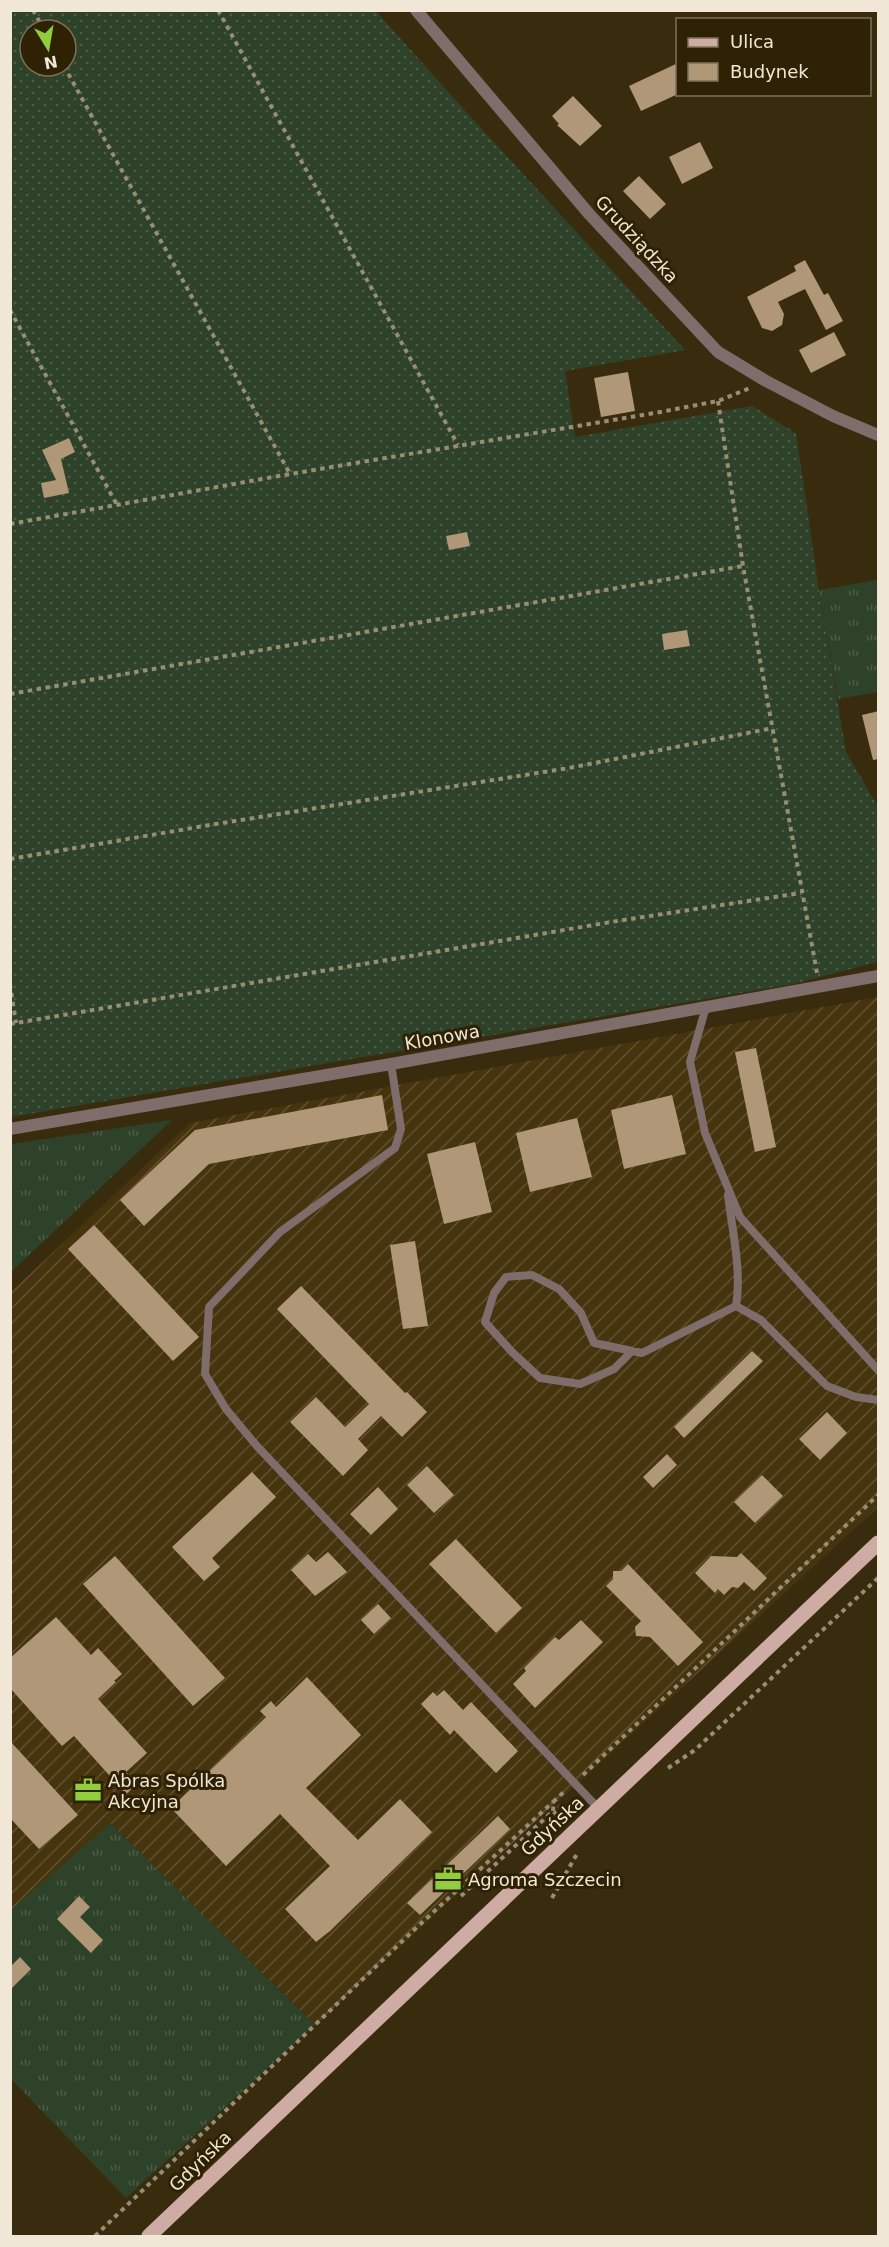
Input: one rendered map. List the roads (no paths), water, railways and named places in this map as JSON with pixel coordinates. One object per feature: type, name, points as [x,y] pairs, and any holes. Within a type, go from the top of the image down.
[{"type":"main road","name":"Gdyńska","points":[[149,2236],[879,1543]]},
{"type":"street","name":"Grudziądzka","points":[[416,10],[590,215],[718,352],[766,381],[833,416],[879,435]]},
{"type":"street","name":"Klonowa","points":[[10,1129],[391,1064],[879,976]]},
{"type":"lane","points":[[706,1007],[690,1062],[705,1133],[740,1217],[879,1370]]},
{"type":"lane","points":[[391,1064],[401,1129],[395,1148],[280,1232],[209,1307],[205,1374],[225,1409],[256,1446],[599,1809]]},
{"type":"lane","points":[[727,1185],[736,1268],[738,1295],[736,1306]]},
{"type":"lane","points":[[632,1351],[614,1369],[580,1384],[540,1378],[485,1322],[494,1293],[506,1277],[532,1275],[559,1288],[581,1313],[594,1343],[642,1353],[736,1306]]},
{"type":"lane","points":[[736,1306],[760,1320],[827,1386],[856,1397],[879,1400]]},
{"type":"place","name":"Abras Spólka Akcyjna","points":[[88,1790]]},
{"type":"place","name":"Agroma Szczecin","points":[[448,1879]]}]
